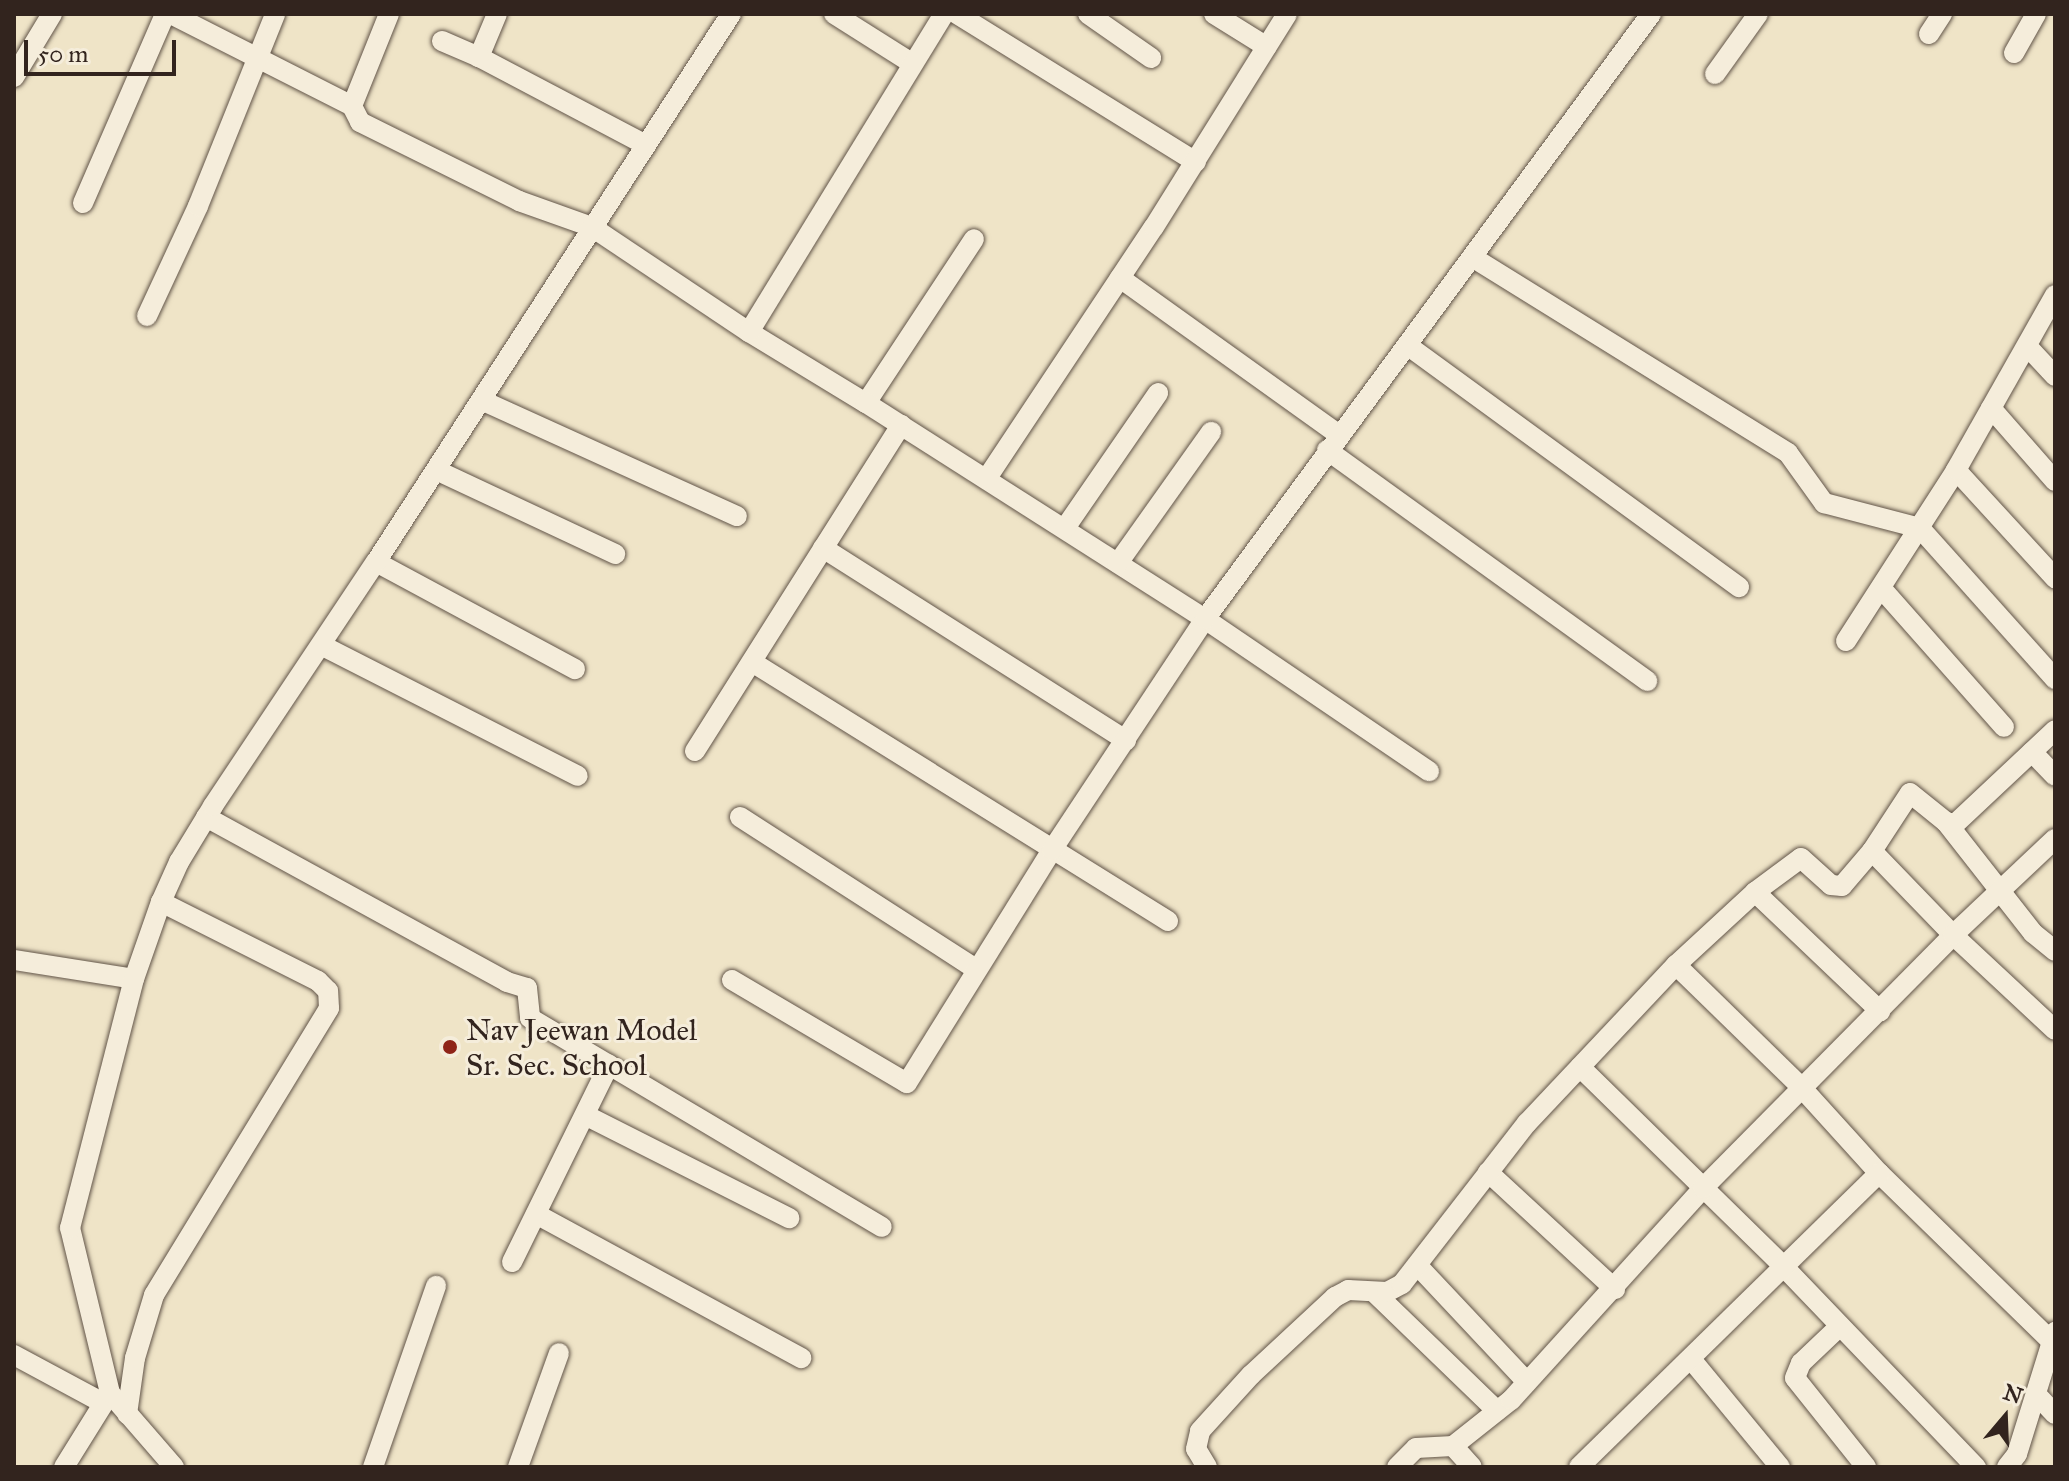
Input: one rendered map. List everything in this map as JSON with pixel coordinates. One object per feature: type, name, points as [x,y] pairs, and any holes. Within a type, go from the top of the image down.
[{"type":"street","points":[[14,77],[52,14]]},
{"type":"street","points":[[83,203],[168,14],[352,106],[360,122],[374,130],[519,201],[592,227],[749,332],[1065,528],[1429,771]]},
{"type":"street","points":[[147,316],[198,206],[275,14]]},
{"type":"street","points":[[352,106],[389,14]]},
{"type":"street","points":[[479,57],[497,14]]},
{"type":"street","points":[[64,1467],[106,1398],[70,1228],[134,979],[161,902],[206,817],[376,562],[731,14]]},
{"type":"street","points":[[834,14],[913,64]]},
{"type":"street","points":[[749,332],[944,14]]},
{"type":"street","points":[[957,14],[1196,162]]},
{"type":"street","points":[[1088,14],[1151,58]]},
{"type":"street","points":[[1214,14],[1267,47]]},
{"type":"street","points":[[987,478],[1196,162],[1287,14]]},
{"type":"street","points":[[732,980],[907,1083],[1052,850],[1205,619],[1651,14]]},
{"type":"street","points":[[1715,74],[1758,14]]},
{"type":"street","points":[[1929,34],[1942,14]]},
{"type":"street","points":[[2014,53],[2036,14]]},
{"type":"street","points":[[442,41],[479,57],[646,145]]},
{"type":"street","points":[[866,403],[974,239]]},
{"type":"street","points":[[1472,257],[1788,453],[1824,503],[1920,528],[2054,677]]},
{"type":"street","points":[[1120,278],[1647,681]]},
{"type":"street","points":[[1846,641],[1956,470],[2055,295]]},
{"type":"street","points":[[1407,345],[1739,587]]},
{"type":"street","points":[[2027,346],[2055,376]]},
{"type":"street","points":[[1065,528],[1158,393]]},
{"type":"street","points":[[481,400],[737,516]]},
{"type":"street","points":[[1991,408],[2055,481]]},
{"type":"street","points":[[695,751],[901,425]]},
{"type":"street","points":[[1118,563],[1211,432]]},
{"type":"street","points":[[436,470],[615,554]]},
{"type":"street","points":[[1956,470],[2055,578]]},
{"type":"street","points":[[823,548],[1126,740]]},
{"type":"street","points":[[376,562],[575,669]]},
{"type":"street","points":[[1882,589],[2004,727]]},
{"type":"street","points":[[321,645],[578,776]]},
{"type":"street","points":[[752,662],[1168,921]]},
{"type":"street","points":[[1946,822],[1955,824],[2055,730]]},
{"type":"street","points":[[2032,752],[2055,776]]},
{"type":"street","points":[[1209,1466],[1196,1449],[1200,1431],[1251,1375],[1335,1297],[1348,1290],[1376,1294],[1402,1284],[1527,1123],[1676,965],[1755,892],[1801,858],[1831,885],[1842,886],[1872,851],[1910,793],[1946,822],[2033,933],[2055,951]]},
{"type":"street","points":[[206,817],[507,982],[527,988],[530,1018],[882,1227]]},
{"type":"street","points":[[740,817],[976,969]]},
{"type":"street","points":[[1397,1467],[1416,1448],[1453,1446],[1497,1411],[1615,1289],[1703,1188],[1801,1087],[1953,935],[2053,845]]},
{"type":"street","points":[[1872,851],[1953,935],[2055,1030]]},
{"type":"street","points":[[1755,892],[1880,1011]]},
{"type":"street","points":[[127,1414],[135,1358],[154,1295],[329,1008],[328,991],[318,981],[161,902]]},
{"type":"street","points":[[14,960],[134,979]]},
{"type":"street","points":[[1676,965],[1801,1087],[1879,1173],[2054,1337],[2018,1463]]},
{"type":"street","points":[[512,1262],[609,1065]]},
{"type":"street","points":[[1580,1067],[1783,1266],[1976,1467]]},
{"type":"street","points":[[585,1115],[789,1218]]},
{"type":"street","points":[[1488,1172],[1615,1289]]},
{"type":"street","points":[[1579,1467],[1879,1173]]},
{"type":"street","points":[[536,1214],[801,1358]]},
{"type":"street","points":[[1418,1266],[1527,1382]]},
{"type":"street","points":[[373,1467],[436,1286]]},
{"type":"street","points":[[1376,1294],[1497,1411]]},
{"type":"street","points":[[1840,1326],[1801,1363],[1795,1378],[1866,1467]]},
{"type":"street","points":[[518,1467],[559,1353]]},
{"type":"street","points":[[14,1355],[106,1398],[127,1414],[174,1467]]},
{"type":"street","points":[[1691,1359],[1780,1467]]},
{"type":"street","points":[[2037,1395],[2055,1414]]},
{"type":"street","points":[[1453,1446],[1472,1467]]},
{"type":"place","name":"Nav Jeewan Model Sr. Sec. School","points":[[450,1047]]}]
